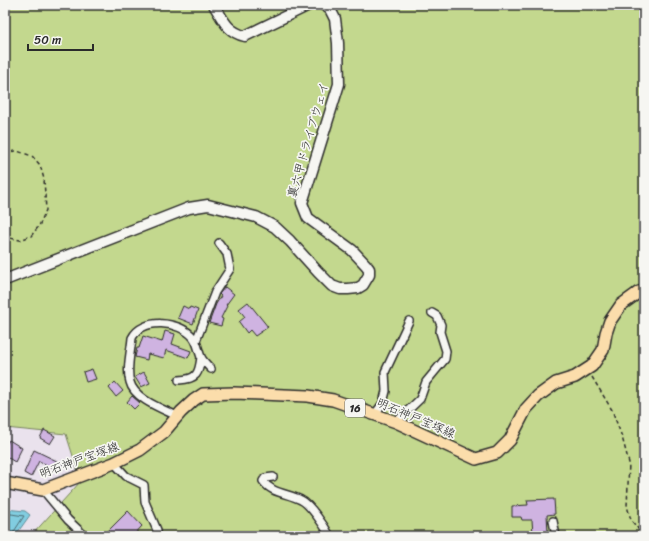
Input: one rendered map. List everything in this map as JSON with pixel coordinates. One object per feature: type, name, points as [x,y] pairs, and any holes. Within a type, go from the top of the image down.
[{"type":"main road","name":"明石神戸宝塚線","points":[[5,483],[43,490],[114,464],[140,450],[164,432],[177,416],[194,400],[203,394],[234,393],[308,396],[333,400],[396,422],[476,459],[497,454],[510,440],[526,409],[538,396],[556,383],[575,377],[592,366],[603,350],[610,321],[621,305],[638,292],[644,291]]},
{"type":"street","points":[[214,5],[227,26],[233,32],[245,36],[309,5]]},
{"type":"street","name":"裏六甲ドライブウェイ","points":[[5,280],[189,208],[208,206],[256,217],[275,227],[332,286],[340,289],[348,289],[358,288],[363,284],[369,275],[369,269],[366,265],[352,250],[308,218],[303,209],[302,203],[339,84],[338,43],[334,19],[330,9],[324,5]]},
{"type":"street","points":[[196,342],[215,292],[230,269],[227,254],[219,243]]},
{"type":"street","points":[[396,422],[420,399],[426,382],[445,359],[446,351],[440,332],[441,324],[432,313]]},
{"type":"street","points":[[375,414],[383,403],[386,391],[385,372],[409,321]]},
{"type":"street","points":[[177,416],[149,402],[133,390],[129,382],[132,338],[143,328],[154,324],[165,323],[190,334],[196,342],[201,357],[211,369]]},
{"type":"street","points":[[180,380],[194,377],[198,372],[201,357]]},
{"type":"street","points":[[114,464],[126,476],[144,485],[145,502],[157,530],[157,536]]},
{"type":"street","points":[[273,477],[265,478],[263,481],[276,492],[302,500],[322,521],[330,536]]},
{"type":"street","points":[[43,490],[68,520],[85,536]]},
{"type":"street","points":[[552,521],[556,536]]},
{"type":"path","points":[[5,152],[17,151],[32,156],[40,165],[44,178],[46,210],[39,226],[31,236],[20,240],[5,237]]},
{"type":"path","points":[[592,366],[591,374],[612,410],[622,437],[629,463],[627,506],[631,520],[644,536]]},
{"type":"green space","points":[[5,5],[644,5],[644,536],[31,536],[81,481],[66,434],[5,428]]},
{"type":"water","points":[[5,509],[25,511],[30,515],[15,536],[5,536]]},
{"type":"building","points":[[225,287],[234,294],[226,305],[227,306],[221,318],[223,319],[221,326],[209,323],[216,304],[221,296],[219,294]]},
{"type":"building","points":[[248,302],[268,327],[255,336],[250,330],[247,333],[239,322],[245,317],[239,309]]},
{"type":"building","points":[[183,306],[189,309],[190,307],[198,310],[193,324],[178,318]]},
{"type":"building","points":[[165,331],[175,334],[172,344],[191,351],[188,358],[166,350],[164,358],[148,354],[147,360],[135,357],[137,348],[139,348],[143,336],[162,342]]},
{"type":"building","points":[[92,369],[96,379],[86,382],[83,372]]},
{"type":"building","points":[[144,372],[150,383],[141,387],[135,377]]},
{"type":"building","points":[[115,382],[123,391],[116,397],[109,388]]},
{"type":"building","points":[[132,396],[140,403],[134,409],[127,402]]},
{"type":"building","points":[[44,430],[55,436],[50,444],[40,438]]},
{"type":"building","points":[[9,440],[22,448],[15,462],[5,456],[5,447]]},
{"type":"building","points":[[34,450],[63,464],[58,470],[39,461],[31,477],[24,473]]},
{"type":"building","points":[[554,499],[555,514],[547,515],[548,533],[533,534],[532,520],[522,520],[521,517],[512,517],[512,506],[528,505],[527,500]]},
{"type":"building","points":[[128,511],[142,526],[133,536],[103,536]]}]
